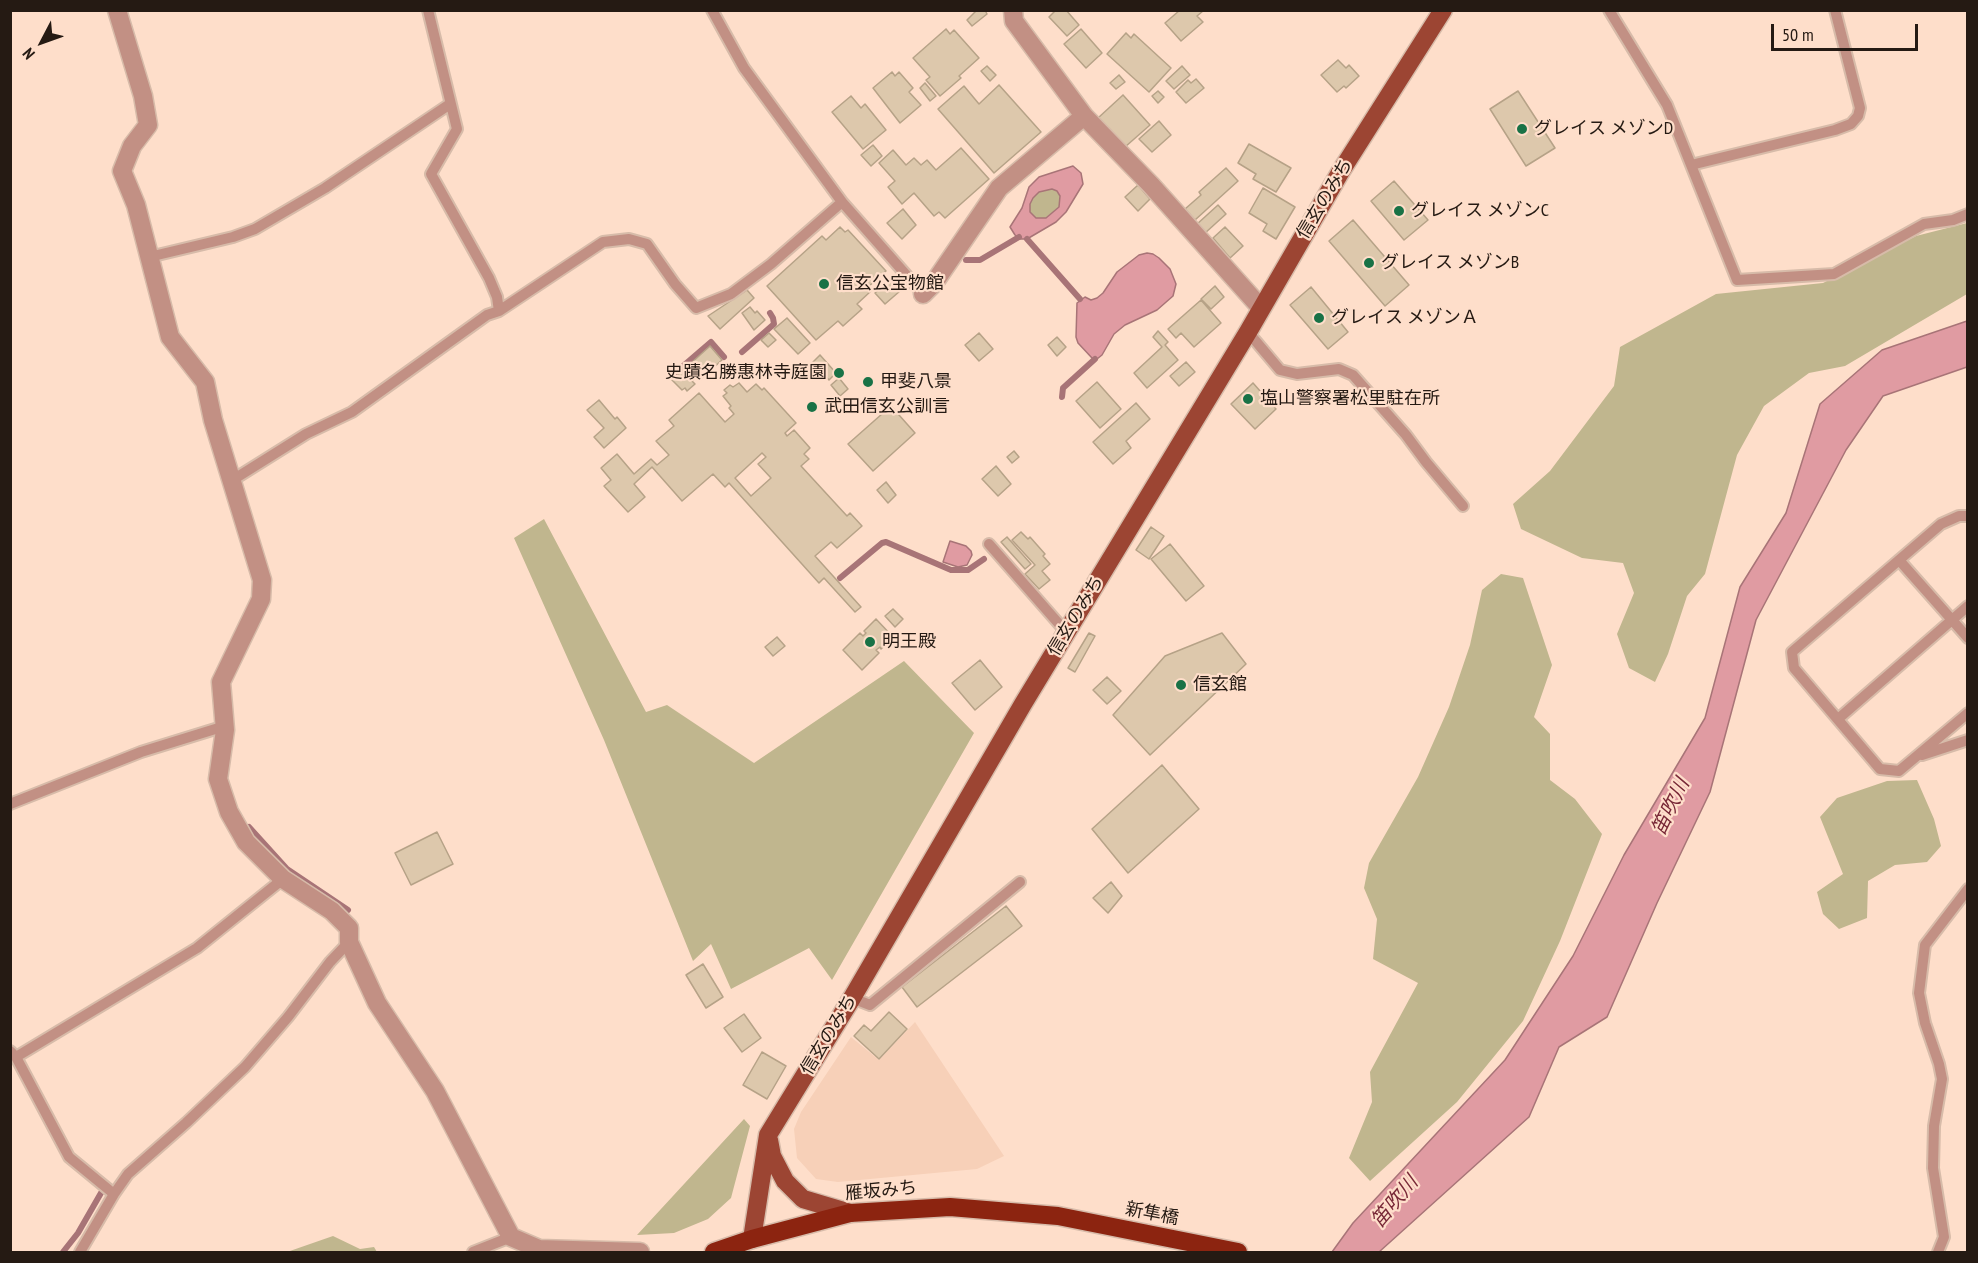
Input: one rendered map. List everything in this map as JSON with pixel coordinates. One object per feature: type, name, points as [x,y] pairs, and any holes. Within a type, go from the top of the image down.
[{"type":"highway","name":"雁坂みち","points":[[714,1252],[752,1239],[850,1213],[950,1207],[1058,1216]]},
{"type":"highway","name":"新隼橋","points":[[1058,1216],[1238,1252]]},
{"type":"main road","name":"信玄のみち","points":[[752,1239],[768,1136],[852,998],[1066,632],[1248,332],[1341,171],[1443,10]]},
{"type":"main road","points":[[768,1136],[772,1156],[785,1181],[803,1199],[850,1213]]},
{"type":"street","points":[[117,10],[143,96],[148,125],[132,146],[122,171],[136,206],[170,337],[205,382],[213,420],[262,580],[261,599],[221,682],[225,726],[218,779],[229,812],[246,842],[283,879],[332,911],[349,928],[349,942],[377,1004],[435,1091],[511,1237],[539,1249],[640,1252]]},
{"type":"street","points":[[1013,10],[1014,21],[1083,116],[1151,185],[1261,308]]},
{"type":"street","points":[[923,294],[934,283],[999,188],[1083,116]]},
{"type":"lane","points":[[428,10],[457,129],[431,174],[489,278],[497,297],[499,311]]},
{"type":"lane","points":[[712,10],[744,68],[842,202],[923,294]]},
{"type":"lane","points":[[1609,10],[1667,105],[1737,280],[1834,274],[1924,224],[1953,220],[1968,214]]},
{"type":"lane","points":[[1691,165],[1835,130],[1851,123],[1858,116],[1860,108],[1835,10]]},
{"type":"lane","points":[[149,257],[233,237],[255,229],[325,188],[450,104]]},
{"type":"lane","points":[[231,481],[306,434],[352,412],[487,315],[499,311],[603,242],[629,239],[647,244],[675,284],[696,308],[731,294],[771,264],[842,202]]},
{"type":"lane","points":[[1248,332],[1280,370],[1297,374],[1339,369],[1353,375],[1407,435],[1426,462],[1463,506]]},
{"type":"lane","points":[[1968,516],[1959,516],[1941,525],[1792,652],[1794,668],[1880,769],[1899,771],[1968,713]]},
{"type":"lane","points":[[989,544],[1066,632]]},
{"type":"lane","points":[[1899,560],[1968,638]]},
{"type":"lane","points":[[1838,719],[1968,606]]},
{"type":"lane","points":[[10,804],[141,752],[225,726]]},
{"type":"lane","points":[[1917,757],[1968,740]]},
{"type":"lane","points":[[114,1194],[69,1156],[13,1054],[196,948],[283,879]]},
{"type":"lane","points":[[852,998],[870,1005],[1020,882]]},
{"type":"lane","points":[[1938,1252],[1941,1250],[1944,1237],[1933,1168],[1934,1126],[1942,1079],[1925,1023],[1919,993],[1925,945],[1968,889]]},
{"type":"lane","points":[[80,1252],[128,1174],[245,1067],[288,1017],[330,962],[349,942]]},
{"type":"lane","points":[[473,1252],[511,1237]]},
{"type":"shaded area","points":[[1052,189],[1060,196],[1059,207],[1046,218],[1036,218],[1030,212],[1033,198],[1039,192]]},
{"type":"shaded area","points":[[1967,223],[1967,294],[1845,366],[1809,373],[1764,406],[1737,455],[1705,574],[1687,596],[1668,654],[1655,682],[1629,668],[1617,634],[1634,593],[1623,563],[1582,558],[1521,529],[1513,504],[1550,471],[1614,386],[1620,347],[1716,294],[1823,283],[1916,236]]},
{"type":"shaded area","points":[[544,519],[646,712],[667,705],[754,763],[904,661],[974,733],[832,980],[809,948],[731,989],[711,944],[693,961],[604,740],[514,538]]},
{"type":"shaded area","points":[[1501,574],[1523,578],[1552,665],[1534,717],[1550,734],[1550,780],[1575,799],[1602,834],[1560,941],[1523,1021],[1457,1102],[1370,1181],[1349,1158],[1372,1102],[1370,1072],[1418,983],[1373,959],[1377,919],[1364,888],[1369,863],[1418,777],[1449,707],[1470,645],[1482,590]]},
{"type":"shaded area","points":[[1917,780],[1934,819],[1941,846],[1927,862],[1895,865],[1868,881],[1867,918],[1839,929],[1823,914],[1817,892],[1843,874],[1820,817],[1837,798],[1887,781]]},
{"type":"shaded area","points":[[915,1022],[1004,1156],[977,1169],[838,1182],[816,1179],[797,1158],[794,1129],[801,1112],[851,1037],[879,1060]]},
{"type":"shaded area","points":[[744,1119],[750,1126],[731,1198],[708,1219],[674,1233],[637,1235]]},
{"type":"shaded area","points":[[333,1236],[360,1249],[374,1247],[377,1252],[287,1252]]},
{"type":"water","points":[[1073,166],[1081,173],[1083,184],[1066,212],[1056,222],[1027,239],[1020,239],[1010,227],[1022,208],[1029,187],[1039,177]],"holes":[[[1052,189],[1060,196],[1059,207],[1046,218],[1036,218],[1030,212],[1033,198],[1039,192]]]},
{"type":"water","points":[[1147,253],[1159,258],[1170,269],[1176,284],[1173,296],[1157,310],[1125,325],[1114,334],[1102,355],[1097,359],[1092,358],[1078,343],[1076,337],[1077,303],[1085,297],[1091,300],[1097,298],[1117,272],[1139,255]]},
{"type":"water","name":"笛吹川","points":[[1967,321],[1967,367],[1883,396],[1846,450],[1756,620],[1710,792],[1657,903],[1607,1017],[1559,1047],[1529,1117],[1379,1252],[1332,1252],[1353,1223],[1505,1060],[1573,956],[1624,855],[1705,718],[1740,587],[1786,513],[1820,404],[1882,350]]},
{"type":"water","points":[[950,541],[966,546],[971,551],[972,555],[967,565],[958,567],[943,562]]},
{"type":"building","points":[[977,10],[985,10],[987,14],[972,26],[967,20]]},
{"type":"building","points":[[1056,10],[1066,10],[1079,25],[1067,36],[1049,17]]},
{"type":"building","points":[[1180,10],[1203,11],[1197,16],[1203,22],[1181,41],[1165,23]]},
{"type":"building","points":[[946,29],[950,34],[954,30],[979,58],[940,96],[926,80],[930,77],[913,58]]},
{"type":"building","points":[[1081,29],[1102,53],[1086,68],[1064,44]]},
{"type":"building","points":[[1126,33],[1131,38],[1134,34],[1171,68],[1149,92],[1107,54]]},
{"type":"building","points":[[1338,60],[1346,68],[1349,65],[1359,76],[1346,88],[1344,86],[1337,92],[1321,75]]},
{"type":"building","points":[[987,66],[996,75],[990,81],[981,71]]},
{"type":"building","points":[[1182,66],[1190,75],[1174,89],[1166,81]]},
{"type":"building","points":[[892,72],[895,76],[899,72],[913,88],[909,92],[921,105],[900,123],[873,88]]},
{"type":"building","points":[[1119,75],[1125,82],[1116,89],[1110,83]]},
{"type":"building","points":[[1196,79],[1204,88],[1186,103],[1176,92],[1188,80],[1191,83]]},
{"type":"building","points":[[925,83],[936,96],[930,101],[920,88]]},
{"type":"building","points":[[999,85],[1041,132],[994,173],[938,109],[964,86],[979,104]]},
{"type":"building","points":[[1158,91],[1164,97],[1158,103],[1152,96]]},
{"type":"building","name":"グレイス メゾンD","points":[[1518,91],[1555,148],[1526,166],[1490,109]]},
{"type":"building","points":[[1123,95],[1150,125],[1125,147],[1098,118]]},
{"type":"building","points":[[851,96],[861,108],[865,104],[886,130],[863,149],[832,112]]},
{"type":"building","points":[[1159,121],[1171,135],[1152,152],[1139,139]]},
{"type":"building","points":[[1249,144],[1291,168],[1276,192],[1253,179],[1256,174],[1238,163]]},
{"type":"building","points":[[873,145],[882,156],[871,166],[861,155]]},
{"type":"building","points":[[961,148],[989,179],[945,218],[939,212],[934,216],[914,193],[902,204],[888,187],[895,181],[879,163],[893,150],[906,165],[914,158],[921,165],[927,160],[936,170]]},
{"type":"building","points":[[1226,168],[1238,181],[1195,220],[1185,209],[1201,195],[1199,192]]},
{"type":"building","name":"グレイス メゾンC","points":[[1394,181],[1428,220],[1404,240],[1371,201]]},
{"type":"building","points":[[1138,185],[1150,199],[1138,211],[1125,197]]},
{"type":"building","points":[[1263,188],[1295,207],[1276,239],[1263,231],[1267,224],[1249,213]]},
{"type":"building","points":[[1218,205],[1226,214],[1204,234],[1196,225]]},
{"type":"building","points":[[903,209],[916,225],[902,239],[887,223]]},
{"type":"building","name":"グレイス メゾンB","points":[[1353,220],[1409,285],[1385,306],[1329,241]]},
{"type":"building","points":[[840,227],[845,232],[848,230],[886,271],[868,287],[871,291],[857,304],[862,309],[843,326],[838,321],[816,340],[767,286],[822,236],[826,240]]},
{"type":"building","points":[[1225,227],[1243,246],[1230,258],[1213,238]]},
{"type":"building","points":[[890,279],[900,291],[885,304],[875,293]]},
{"type":"building","points":[[1215,286],[1224,297],[1211,309],[1201,299]]},
{"type":"building","name":"グレイス メゾンＡ","points":[[1311,287],[1348,332],[1328,349],[1290,305]]},
{"type":"building","points":[[747,290],[754,298],[720,329],[708,316]]},
{"type":"building","points":[[1201,300],[1221,323],[1194,347],[1181,333],[1176,338],[1168,329]]},
{"type":"building","points":[[750,307],[765,320],[754,330],[742,313]]},
{"type":"building","points":[[787,318],[810,343],[798,354],[774,329]]},
{"type":"building","points":[[1158,331],[1168,342],[1165,345],[1178,360],[1147,388],[1134,373],[1162,347],[1153,337]]},
{"type":"building","points":[[769,333],[776,340],[768,347],[761,340]]},
{"type":"building","points":[[979,333],[993,349],[979,361],[965,345]]},
{"type":"building","points":[[1057,337],[1066,347],[1057,356],[1048,345]]},
{"type":"building","points":[[710,346],[722,360],[702,378],[689,365]]},
{"type":"building","points":[[820,355],[836,373],[829,380],[813,362]]},
{"type":"building","points":[[1186,362],[1195,372],[1179,386],[1170,376]]},
{"type":"building","points":[[687,367],[696,377],[692,381],[695,384],[687,391],[685,388],[682,390],[672,380]]},
{"type":"building","points":[[839,378],[848,389],[840,396],[831,385]]},
{"type":"building","points":[[1097,382],[1121,409],[1100,428],[1076,401]]},
{"type":"building","points":[[739,383],[747,392],[756,384],[762,390],[764,388],[796,423],[785,433],[787,436],[794,430],[810,448],[804,454],[809,459],[801,466],[847,516],[850,513],[862,526],[837,548],[831,542],[815,556],[861,607],[855,612],[824,578],[819,583],[729,483],[725,487],[713,474],[682,501],[652,467],[634,484],[645,497],[628,512],[604,486],[611,480],[601,468],[617,454],[634,474],[651,459],[657,465],[669,455],[656,441],[674,426],[669,420],[699,393],[725,422],[734,414],[723,396],[727,393],[724,390],[730,385],[733,387]],"holes":[[[762,453],[766,457],[758,464],[771,478],[751,496],[735,478]]]},
{"type":"building","points":[[1253,383],[1276,409],[1255,429],[1231,404]]},
{"type":"building","points":[[599,400],[626,428],[604,448],[594,437],[604,428],[587,410]]},
{"type":"building","points":[[1136,403],[1150,419],[1126,441],[1131,448],[1113,464],[1093,442]]},
{"type":"building","points":[[891,406],[915,433],[873,471],[848,444]]},
{"type":"building","points":[[1014,451],[1019,457],[1012,463],[1007,457]]},
{"type":"building","points":[[996,466],[1011,484],[998,496],[982,479]]},
{"type":"building","points":[[886,482],[896,495],[888,503],[877,490]]},
{"type":"building","points":[[1151,527],[1164,536],[1149,559],[1136,550]]},
{"type":"building","points":[[1021,532],[1028,539],[1030,537],[1045,554],[1043,556],[1050,564],[1042,571],[1050,580],[1039,589],[1025,574],[1035,565],[1012,540]]},
{"type":"building","points":[[1007,537],[1031,564],[1025,569],[1001,542]]},
{"type":"building","points":[[1170,544],[1204,586],[1186,601],[1151,559]]},
{"type":"building","points":[[893,609],[903,619],[895,627],[885,616]]},
{"type":"building","name":"明王殿","points":[[876,619],[893,637],[881,649],[880,647],[876,650],[879,653],[862,670],[843,650],[860,633],[863,636],[866,633],[864,631]]},
{"type":"building","points":[[1089,633],[1095,636],[1075,672],[1068,668]]},
{"type":"building","name":"信玄館","points":[[1222,633],[1246,664],[1150,755],[1113,715],[1165,656]]},
{"type":"building","points":[[777,637],[785,646],[773,656],[765,647]]},
{"type":"building","points":[[980,660],[1002,687],[975,710],[952,683]]},
{"type":"building","points":[[1107,677],[1121,691],[1107,704],[1093,690]]},
{"type":"building","points":[[1162,765],[1199,809],[1128,873],[1092,829]]},
{"type":"building","points":[[437,832],[453,864],[411,885],[395,853]]},
{"type":"building","points":[[1111,882],[1122,896],[1108,913],[1093,898]]},
{"type":"building","points":[[1006,906],[1022,926],[917,1007],[902,987]]},
{"type":"building","points":[[703,964],[723,997],[706,1008],[686,975]]},
{"type":"building","points":[[889,1012],[907,1029],[879,1059],[854,1036],[864,1025],[871,1031]]},
{"type":"building","points":[[744,1014],[761,1038],[742,1052],[724,1028]]},
{"type":"building","points":[[762,1052],[786,1066],[767,1099],[743,1085]]},
{"type":"waterway","points":[[966,260],[980,260],[1019,237]]},
{"type":"waterway","points":[[1027,239],[1080,299]]},
{"type":"waterway","points":[[742,352],[774,324],[770,313]]},
{"type":"waterway","points":[[675,373],[711,342],[724,357]]},
{"type":"waterway","points":[[1062,397],[1063,388],[1095,359]]},
{"type":"waterway","points":[[840,578],[886,542],[951,570],[968,570],[984,559]]},
{"type":"waterway","points":[[249,827],[287,869],[348,910]]},
{"type":"waterway","points":[[63,1252],[78,1233],[105,1186]]},
{"type":"place","name":"グレイス メゾンD","points":[[1522,129]]},
{"type":"place","name":"グレイス メゾンC","points":[[1399,211]]},
{"type":"place","name":"グレイス メゾンB","points":[[1369,263]]},
{"type":"place","name":"信玄公宝物館","points":[[824,284]]},
{"type":"place","name":"グレイス メゾンＡ","points":[[1319,318]]},
{"type":"place","name":"史蹟名勝惠林寺庭園","points":[[839,373]]},
{"type":"place","name":"甲斐八景","points":[[868,382]]},
{"type":"place","name":"塩山警察署松里駐在所","points":[[1248,399]]},
{"type":"place","name":"武田信玄公訓言","points":[[812,407]]},
{"type":"place","name":"明王殿","points":[[870,642]]},
{"type":"place","name":"信玄館","points":[[1181,685]]}]
